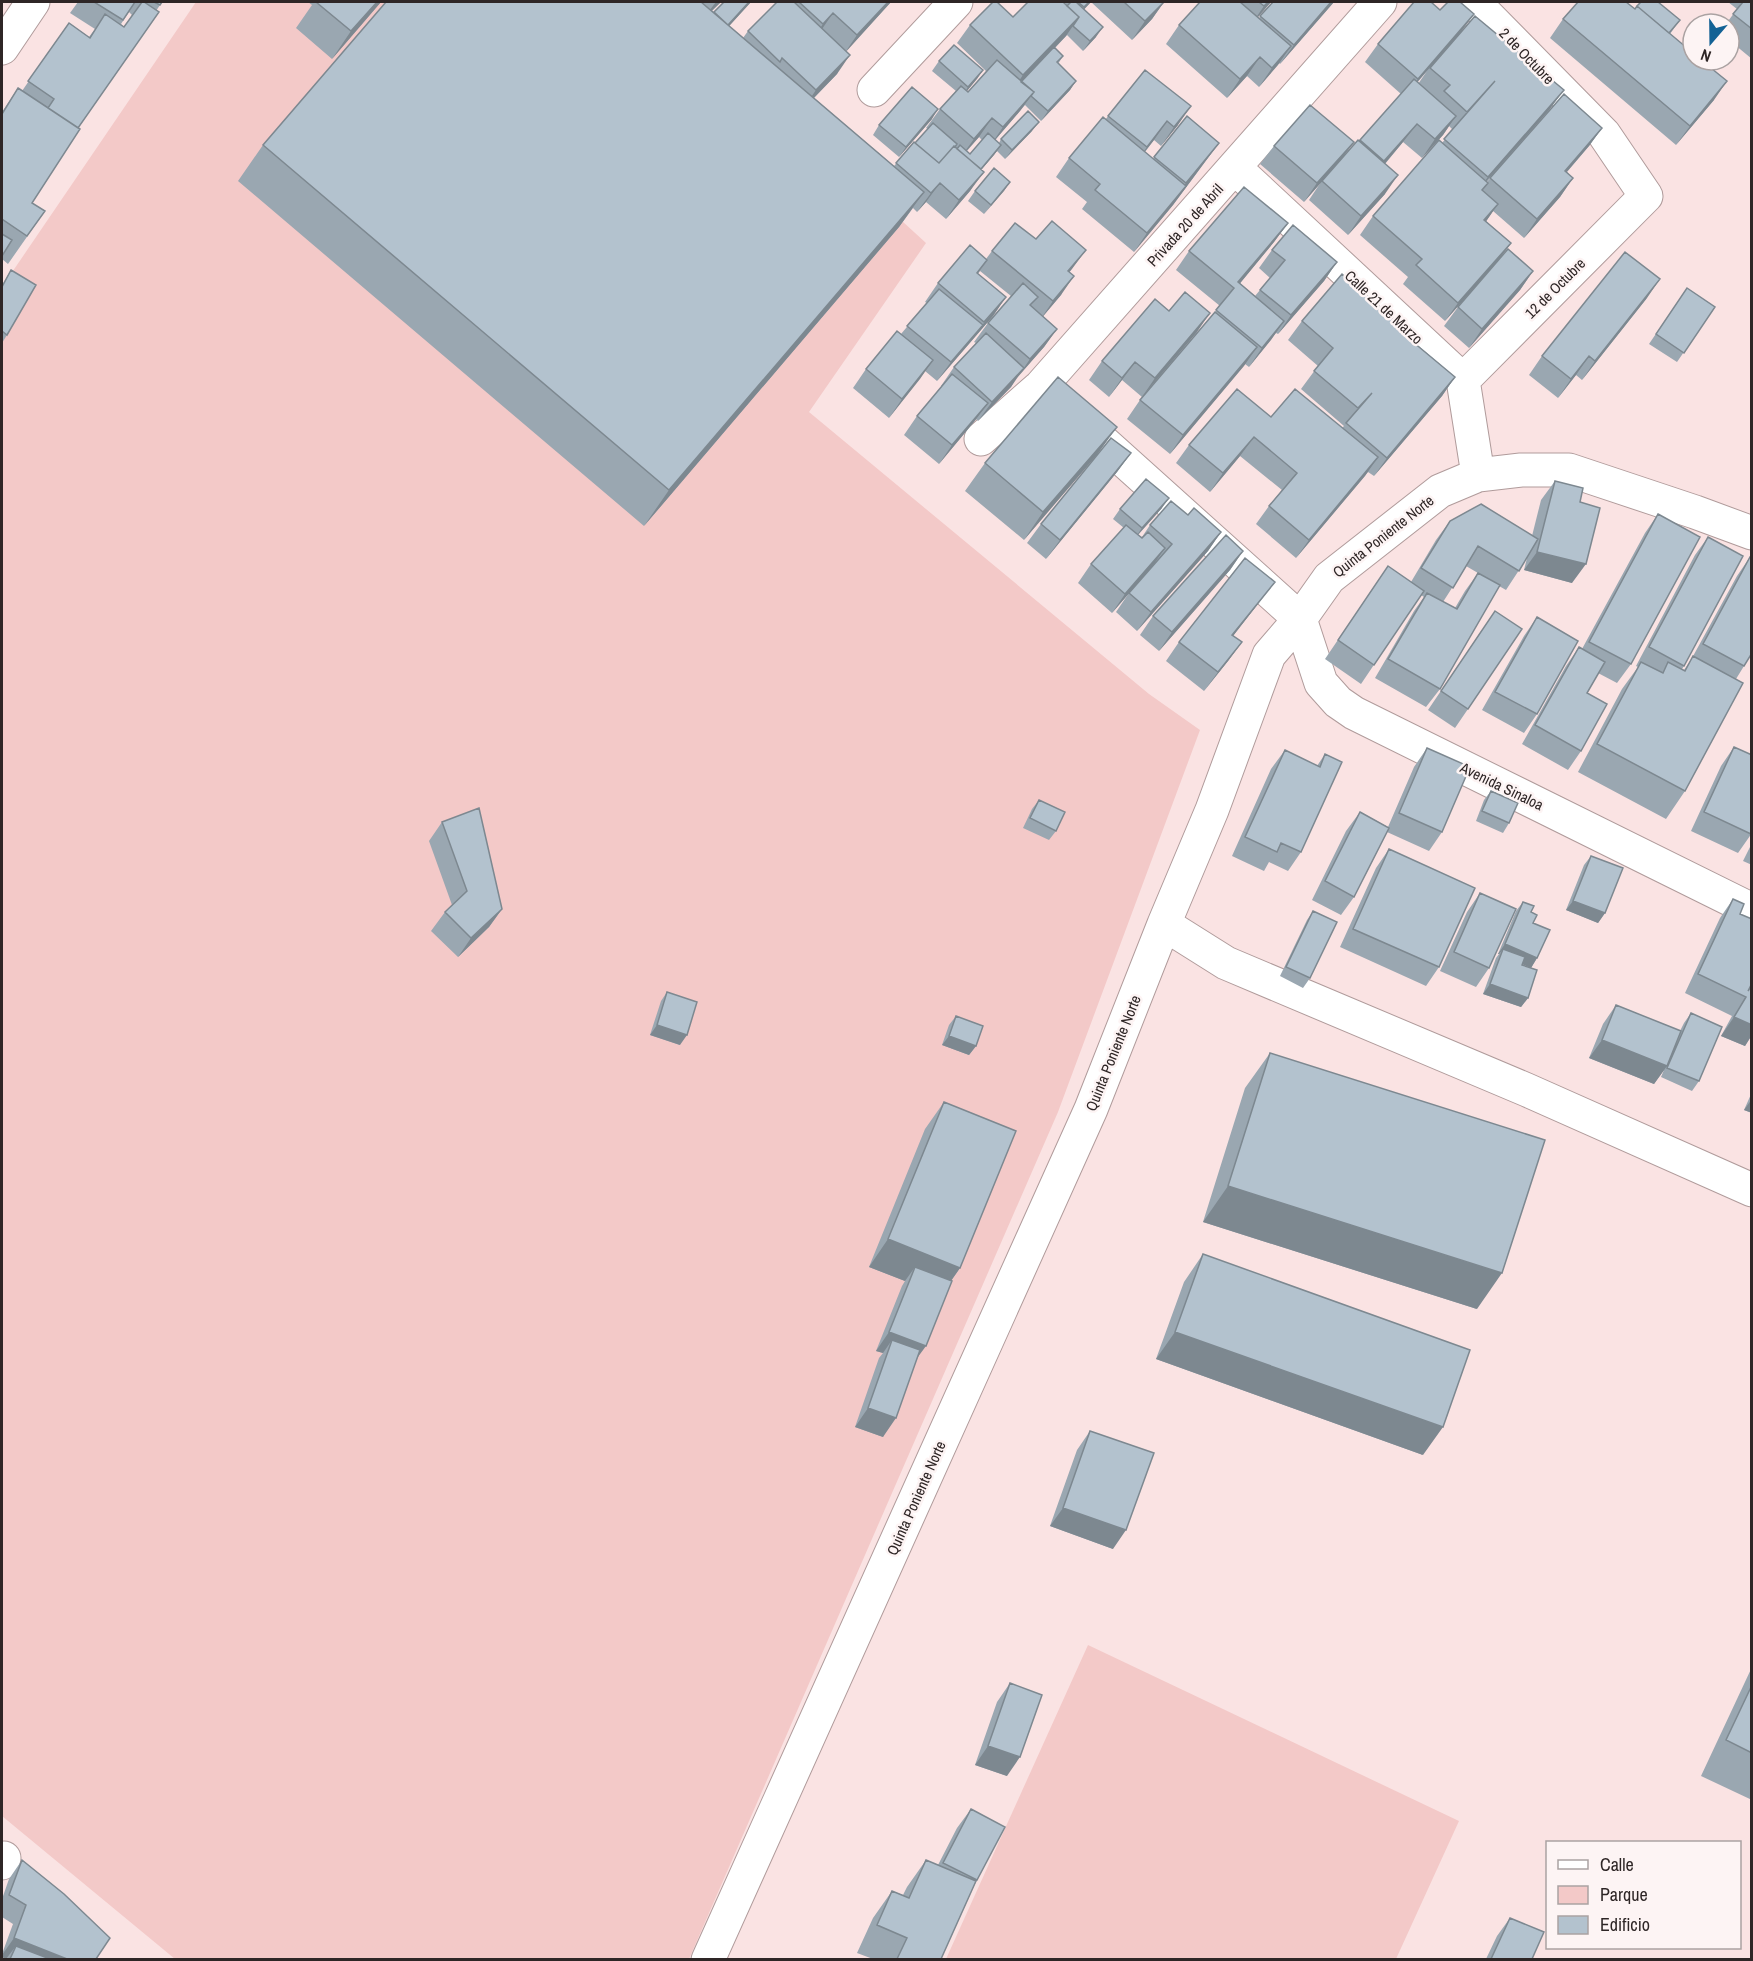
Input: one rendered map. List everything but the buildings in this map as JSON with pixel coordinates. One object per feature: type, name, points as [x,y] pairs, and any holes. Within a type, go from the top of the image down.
[{"type":"street","points":[[2,48],[33,2]]},
{"type":"street","points":[[874,90],[956,2]]},
{"type":"street","name":"Privada 20 de Abril","points":[[981,440],[1041,386],[1380,2]]},
{"type":"street","name":"2 de Octubre","points":[[1474,2],[1604,134],[1646,196]]},
{"type":"street","name":"Calle 21 de Marzo","points":[[1235,168],[1463,380]]},
{"type":"street","name":"12 de Octubre","points":[[1463,380],[1646,196]]},
{"type":"street","points":[[1463,380],[1478,475]]},
{"type":"street","points":[[1041,386],[1300,619]]},
{"type":"street","name":"Quinta Poniente Norte","points":[[708,1959],[1091,1109],[1212,810],[1269,655],[1300,619],[1329,578],[1440,491],[1478,475],[1569,470],[1752,533]]},
{"type":"street","name":"Avenida Sinaloa","points":[[1300,619],[1321,683],[1338,702],[1354,713],[1752,910]]},
{"type":"street","points":[[1164,924],[1226,963],[1527,1090],[1752,1190]]},
{"type":"green space","points":[[196,2],[663,2],[926,243],[809,412],[1149,694],[1200,730],[1058,1112],[689,1959],[175,1959],[2,1816],[2,287]]},
{"type":"green space","points":[[1088,1645],[1459,1821],[1396,1959],[946,1959]]}]
